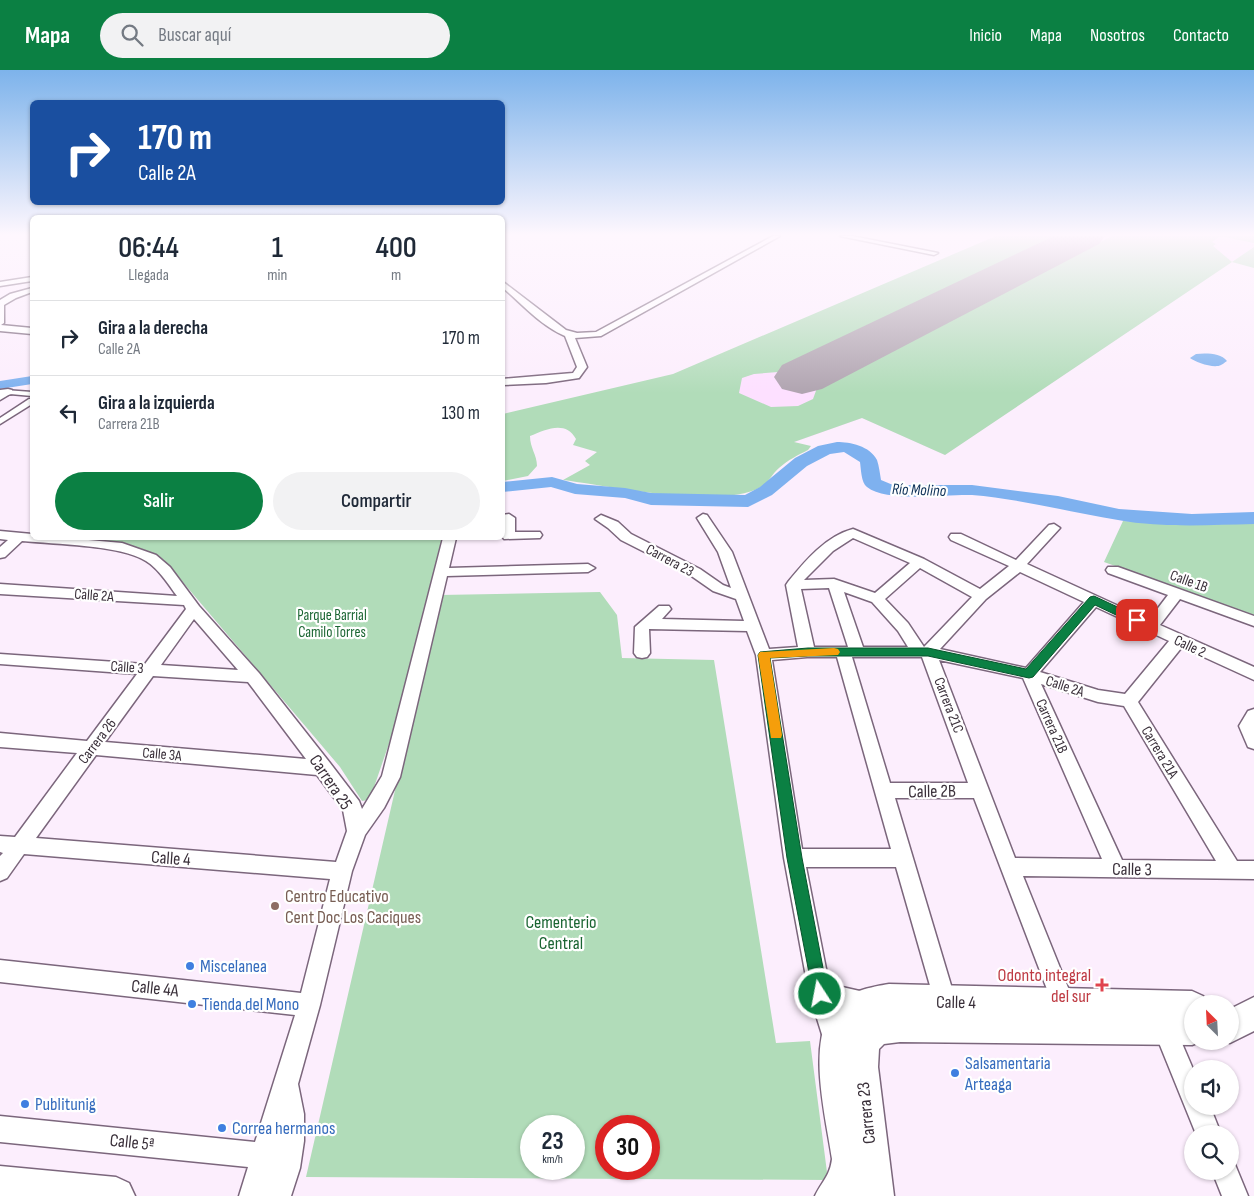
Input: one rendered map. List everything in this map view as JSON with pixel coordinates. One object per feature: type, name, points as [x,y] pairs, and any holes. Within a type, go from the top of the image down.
[{"type":"main road","name":"Calle 4","points":[[1178,1029],[883,1027],[871,1018],[889,1000],[1184,1007]]},
{"type":"main road","points":[[1239,1007],[1254,1008]]},
{"type":"main road","name":"Carrera 23","points":[[834,1196],[845,1185],[850,1172],[850,1159],[835,1059],[836,1043],[839,1031],[846,1018],[855,1009],[871,1018],[861,1051],[861,1067],[876,1196]]},
{"type":"main road","points":[[1239,1022],[1254,1013]]},
{"type":"main road","points":[[1239,1029],[1254,1030]]},
{"type":"main road","points":[[0,1185],[52,1193],[116,1196]]},
{"type":"street","points":[[509,289],[556,328],[570,335],[588,336],[598,334],[681,289]]},
{"type":"street","points":[[0,323],[0,304],[13,296],[30,291]]},
{"type":"street","points":[[0,328],[30,331]]},
{"type":"street","points":[[505,382],[546,380],[576,376],[582,367],[570,335]]},
{"type":"street","points":[[3,395],[30,394]]},
{"type":"street","points":[[0,422],[30,402]]},
{"type":"street","points":[[505,519],[509,518],[509,536],[535,535]]},
{"type":"street","name":"Carrera 23","points":[[702,518],[725,552],[764,655],[794,858],[820,994],[836,1043]]},
{"type":"street","name":"Carrera 23","points":[[601,519],[613,525],[626,537],[694,572],[718,588],[742,596]]},
{"type":"street","points":[[924,652],[981,596],[1018,565],[1054,528]]},
{"type":"street","points":[[808,652],[793,585],[805,569],[843,537],[853,533],[919,562],[981,596]]},
{"type":"street","points":[[0,535],[19,537]]},
{"type":"street","points":[[0,554],[19,537]]},
{"type":"street","name":"Carrera 25","points":[[19,537],[30,538]]},
{"type":"street","name":"Calle 2","points":[[956,537],[1178,641],[1254,674]]},
{"type":"street","name":"Carrera 25","points":[[50,540],[122,547],[151,558],[165,570],[191,605],[254,677],[324,768],[352,807],[357,831]]},
{"type":"street","points":[[252,1196],[310,1005],[342,871],[357,831],[377,803],[391,777],[449,540]]},
{"type":"street","points":[[793,585],[834,583],[877,599],[919,562]]},
{"type":"street","points":[[442,572],[588,568]]},
{"type":"street","name":"Calle 1B","points":[[1113,570],[1254,621]]},
{"type":"street","points":[[834,583],[884,791],[946,1002]]},
{"type":"street","name":"Calle 2A","points":[[0,589],[191,605]]},
{"type":"street","points":[[1151,627],[1176,594]]},
{"type":"street","name":"Carrera 21C","points":[[877,599],[924,652],[981,790],[1009,867],[1064,1004]]},
{"type":"street","points":[[1029,674],[1094,600]]},
{"type":"street","name":"Carrera 26","points":[[0,872],[10,845],[91,748],[151,669],[191,605]]},
{"type":"street","points":[[642,653],[642,627],[650,623],[664,609]]},
{"type":"street","points":[[650,623],[753,626]]},
{"type":"street","points":[[1129,701],[1178,641]]},
{"type":"street","name":"Calle 2A","points":[[764,655],[808,652],[924,652],[1029,674],[1098,696],[1129,701]]},
{"type":"street","name":"Calle 3","points":[[0,659],[254,677]]},
{"type":"street","name":"Carrera 21B","points":[[1029,674],[1116,868]]},
{"type":"street","name":"Carrera 21A","points":[[1129,701],[1232,870]]},
{"type":"street","points":[[1254,715],[1248,726],[1254,742]]},
{"type":"street","name":"Calle 3A","points":[[0,740],[324,768]]},
{"type":"street","name":"Calle 2B","points":[[884,791],[981,790]]},
{"type":"street","name":"Calle 4","points":[[10,845],[342,871]]},
{"type":"street","points":[[794,858],[903,858]]},
{"type":"street","name":"Calle 3","points":[[1009,867],[1254,870]]},
{"type":"street","name":"Calle 4A","points":[[0,971],[310,1005]]},
{"type":"street","points":[[820,994],[871,1018]]},
{"type":"street","points":[[1178,1029],[1184,1060]]},
{"type":"street","points":[[278,1196],[287,1172],[293,1139],[292,1109],[285,1084]]},
{"type":"street","name":"Calle 5ª","points":[[0,1129],[264,1156]]},
{"type":"street","points":[[1229,1180],[1235,1196]]},
{"type":"shaded area","points":[[897,289],[1192,289],[945,455],[862,418],[792,443],[707,388]]},
{"type":"green space","points":[[873,289],[952,289],[778,372],[754,374],[742,378],[739,393],[771,407],[798,406],[813,399],[817,388],[1010,289],[1193,289],[945,455],[862,418],[794,442],[811,446],[808,450],[782,465],[761,487],[743,494],[693,496],[636,491],[563,480],[590,465],[585,461],[597,452],[573,445],[576,439],[572,433],[561,428],[555,428],[530,436],[537,466],[528,476],[505,481],[505,414],[673,374]]},
{"type":"green space","points":[[1123,521],[1179,524],[1254,522],[1254,616],[1104,562]]},
{"type":"green space","name":"Parque Barrial Camilo Torres","points":[[97,540],[442,540],[395,726],[368,800],[362,801],[340,767],[164,560],[147,551],[119,543]]},
{"type":"green space","name":"Cementerio Central","points":[[600,592],[617,615],[622,658],[714,660],[776,1043],[810,1041],[828,1180],[660,1179],[660,1115],[595,1115],[595,1179],[585,1179],[585,1115],[520,1115],[520,1178],[306,1177],[440,595]]},
{"type":"water","points":[[1196,354],[1217,355],[1227,361],[1222,365],[1209,366],[1190,358]]},
{"type":"waterway","name":"Río Molino","points":[[0,385],[30,380]]},
{"type":"waterway","name":"Río Molino","points":[[505,487],[552,482],[575,489],[625,493],[651,499],[748,501],[766,491],[801,462],[824,450],[847,447],[860,453],[868,460],[873,483],[890,490],[972,490],[1058,502],[1119,515],[1192,520],[1254,518]]},
{"type":"runway","points":[[802,377],[980,289]]},
{"type":"slow traffic","points":[[776,735],[764,655],[834,652]]},
{"type":"place","name":"Centro Educativo Cent Doc Los Caciques","points":[[275,906]]},
{"type":"place","name":"Miscelanea","points":[[190,966]]},
{"type":"place","name":"Odonto integral del sur","points":[[1102,985]]},
{"type":"place","name":"Tienda del Mono","points":[[192,1004]]},
{"type":"place","name":"Salsamentaria Arteaga","points":[[955,1073]]},
{"type":"place","name":"Publitunig","points":[[25,1104]]},
{"type":"place","name":"Correa hermanos","points":[[222,1128]]},
{"type":"route","points":[[820,994],[794,858],[764,655],[808,652],[928,652],[1029,674],[1094,600],[1137,620]]}]
